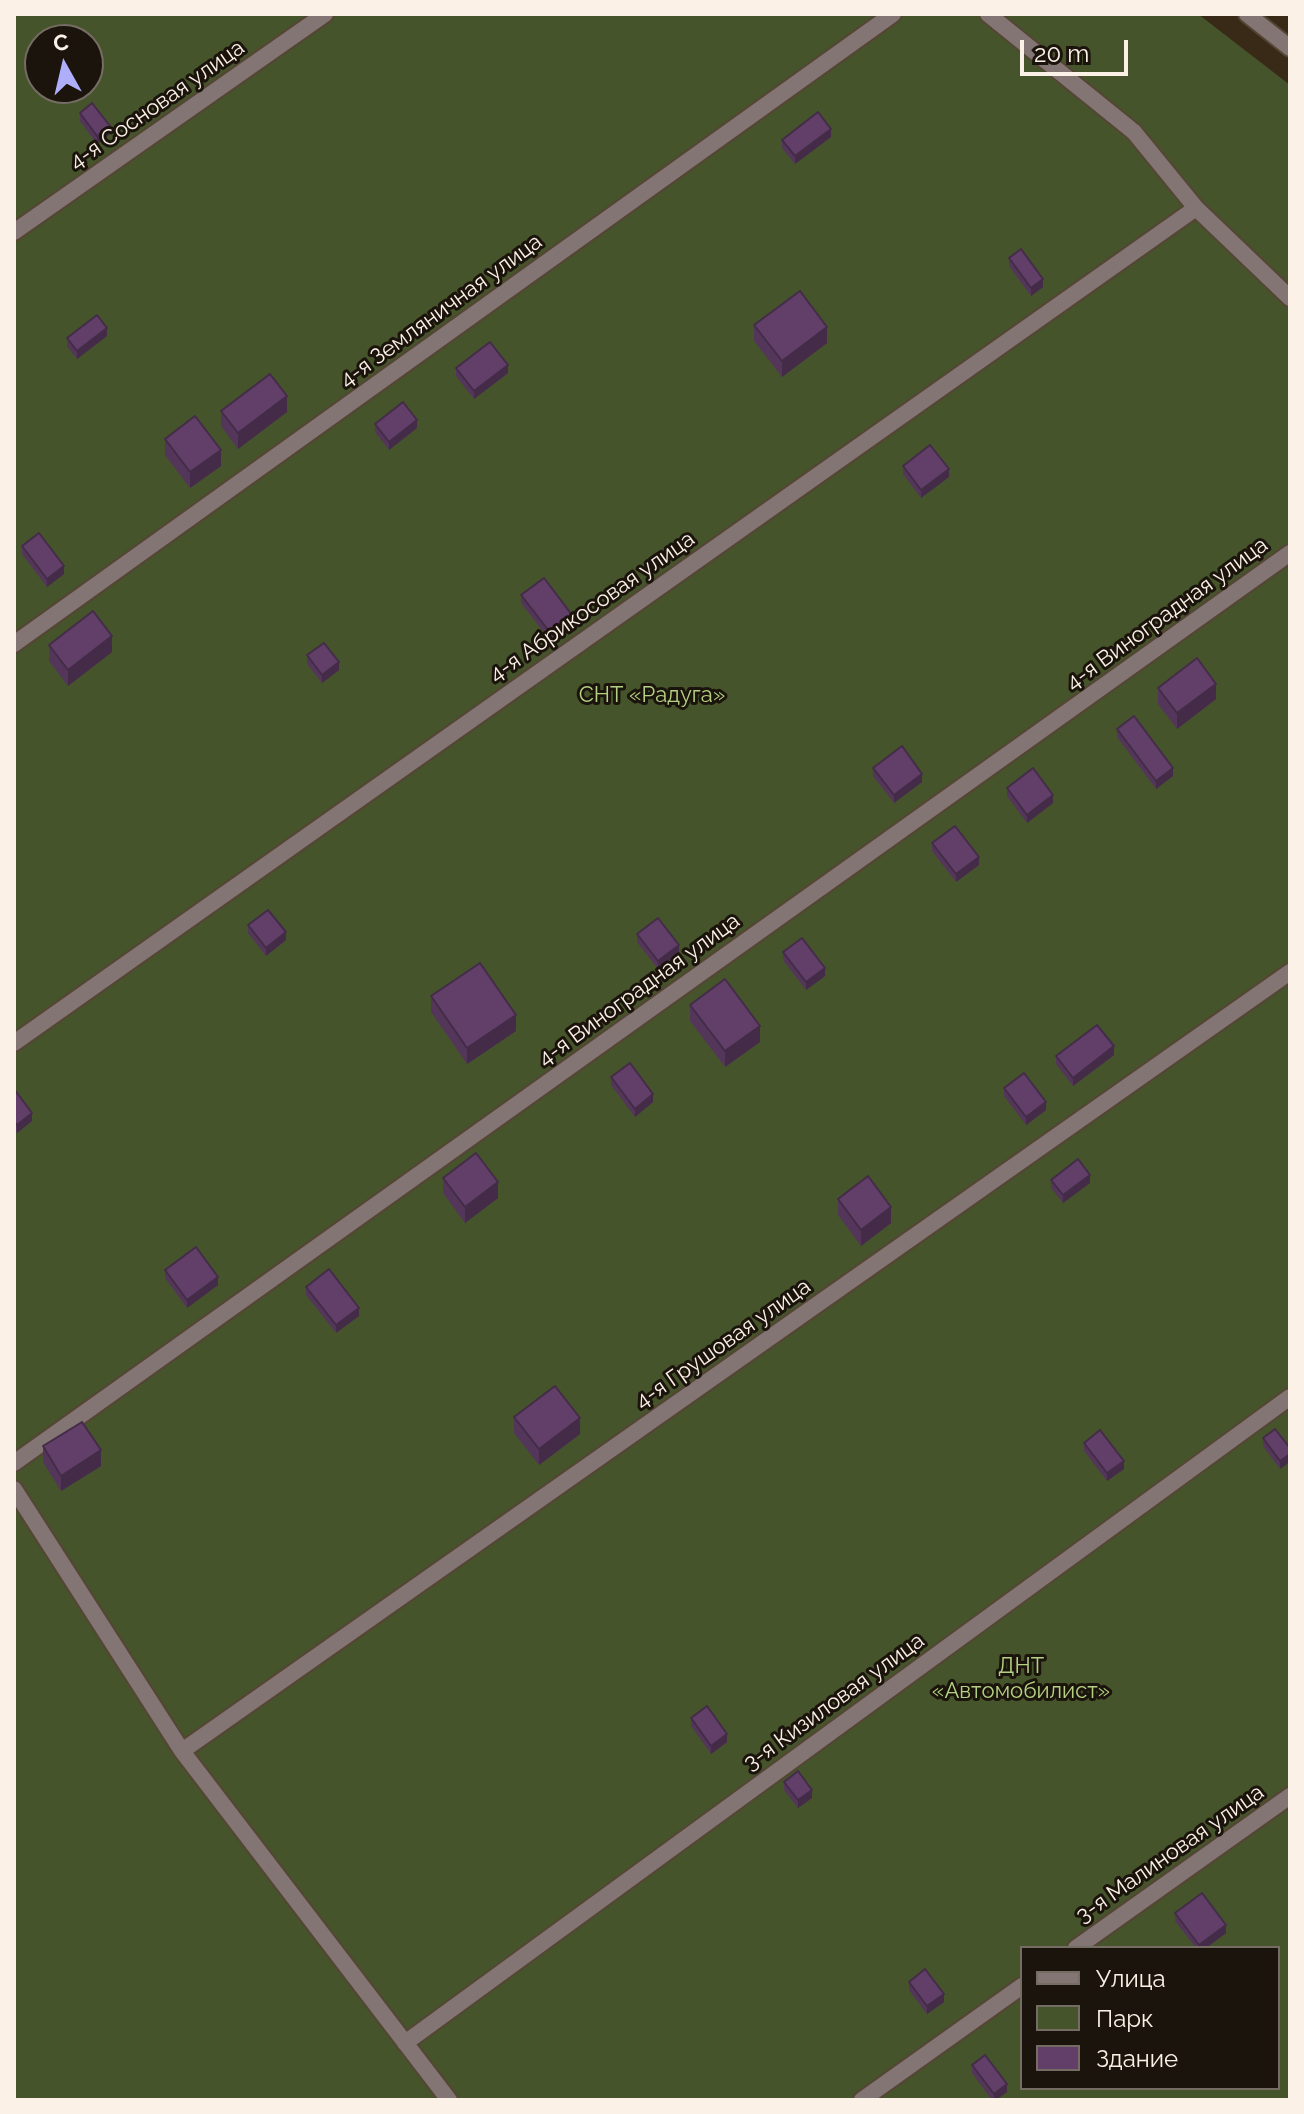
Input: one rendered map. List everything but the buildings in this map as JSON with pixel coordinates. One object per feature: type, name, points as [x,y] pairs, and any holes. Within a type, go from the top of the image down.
[{"type":"street","name":"4-я Сосновая улица","points":[[14,232],[325,14]]},
{"type":"street","name":"4-я Земляничная улица","points":[[14,644],[893,14]]},
{"type":"street","points":[[988,14],[1134,132],[1196,208],[1290,298]]},
{"type":"street","points":[[1247,14],[1290,48]]},
{"type":"street","name":"4-я Абрикосовая улица","points":[[14,1043],[1196,208]]},
{"type":"street","name":"4-я Виноградная улица","points":[[14,1463],[1290,553]]},
{"type":"street","name":"4-я Грушовая улица","points":[[182,1751],[1290,972]]},
{"type":"street","name":"3-я Кизиловая улица","points":[[405,2043],[1290,1397]]},
{"type":"street","points":[[14,1489],[182,1751],[449,2100]]},
{"type":"street","name":"3-я Малиновая улица","points":[[1079,1946],[1290,1796]]},
{"type":"street","points":[[862,2100],[1020,1987]]},
{"type":"green space","name":"СНТ «Радуга»","points":[[14,14],[1198,14],[1290,85],[1290,2100],[14,2100]]},
{"type":"park label","name":"ДНТ «Автомобилист»","points":[[1021,1678]]}]
